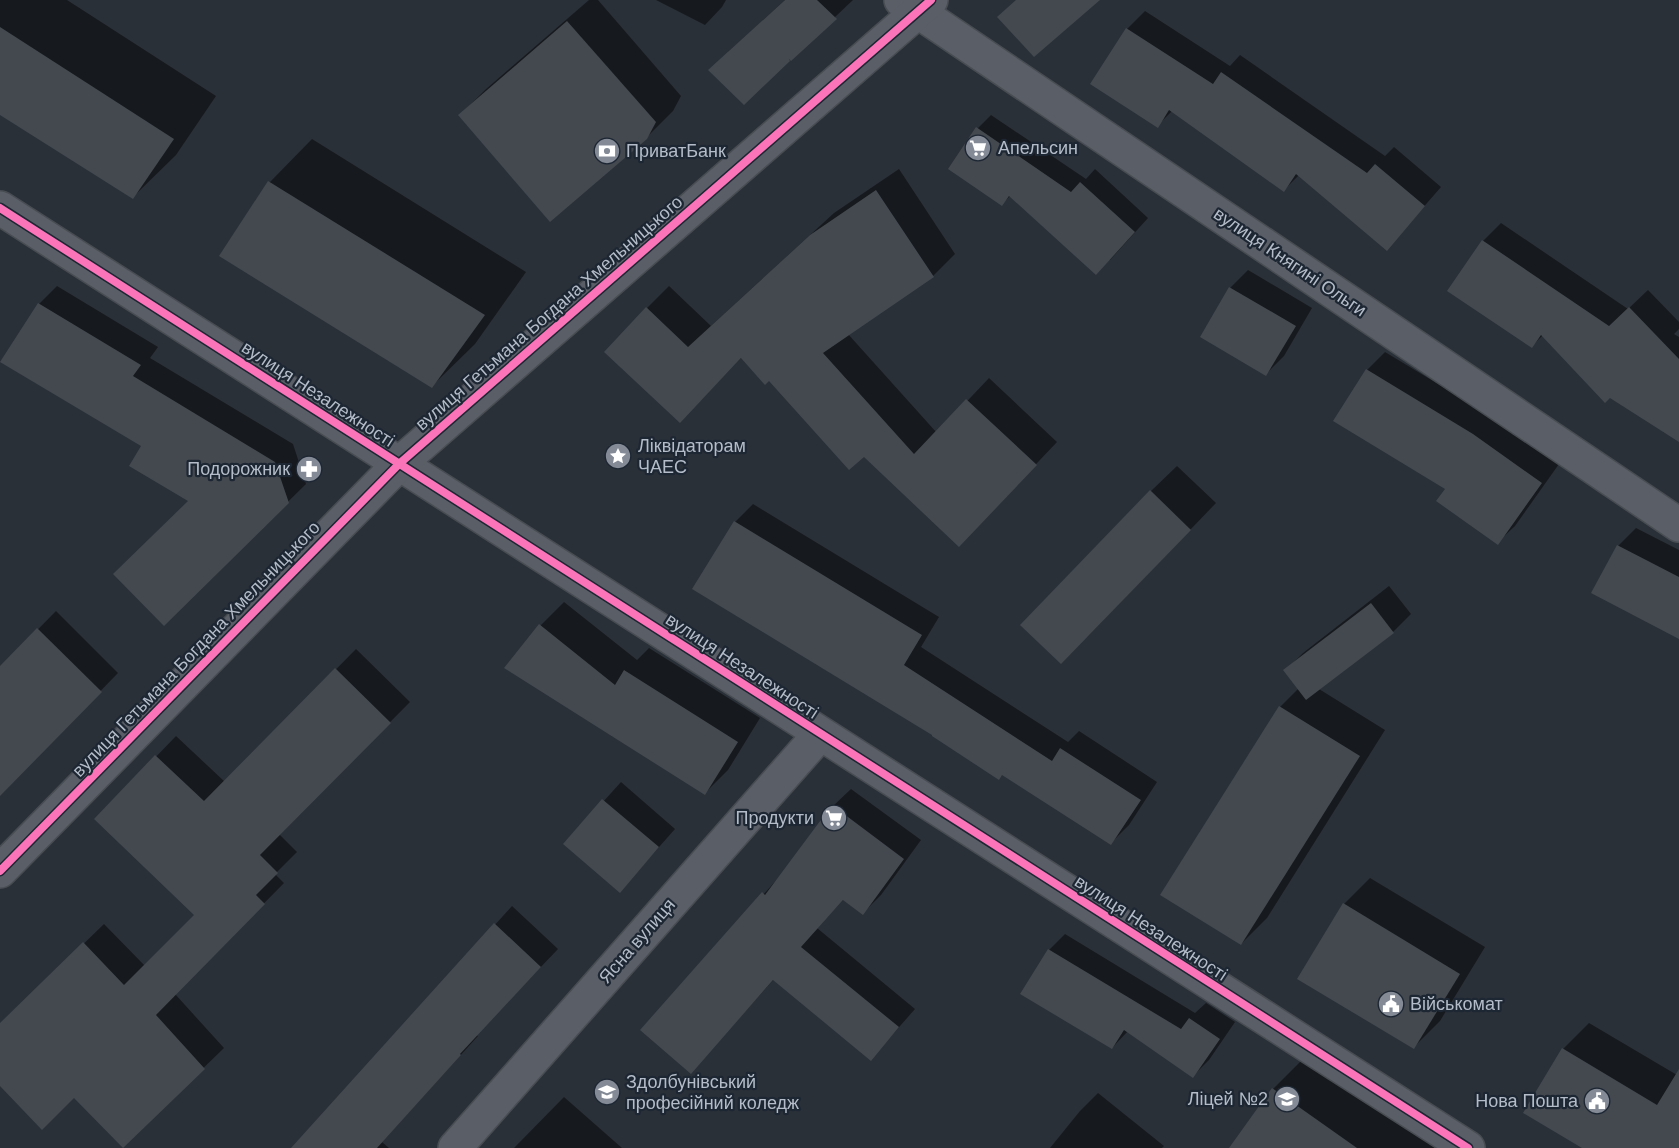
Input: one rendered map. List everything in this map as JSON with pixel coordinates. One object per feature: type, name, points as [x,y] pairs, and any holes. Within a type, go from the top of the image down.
[{"type":"street","name":"вулиця Гетьмана Богдана Хмельницького","points":[[0,844],[391,458],[913,3]]},
{"type":"street","name":"вулиця Княгині Ольги","points":[[913,3],[1679,525]]},
{"type":"street","name":"вулиця Незалежності","points":[[0,208],[1468,1148]]},
{"type":"street","name":"вулиця Гетьмана Богдана Хмельницького","points":[[0,871],[391,458]]},
{"type":"street","name":"Ясна вулиця","points":[[455,1148],[820,734]]},
{"type":"building","points":[[785,0],[817,0],[837,19],[791,61],[789,59],[790,61],[744,105],[708,70]]},
{"type":"building","points":[[1016,0],[1100,0],[1034,57],[997,17]]},
{"type":"building","points":[[567,21],[656,122],[647,139],[550,222],[458,115]]},
{"type":"building","points":[[0,27],[174,139],[133,199],[0,115]]},
{"type":"building","points":[[1126,28],[1213,84],[1221,72],[1367,173],[1375,164],[1425,206],[1387,251],[1296,174],[1284,192],[1169,110],[1158,128],[1090,84]]},
{"type":"building","points":[[976,127],[1071,192],[1080,182],[1135,232],[1096,275],[1009,196],[1002,206],[948,169]]},
{"type":"building","points":[[268,181],[485,315],[432,388],[219,256]]},
{"type":"building","points":[[876,190],[934,277],[823,353],[914,454],[966,399],[1037,465],[959,547],[864,457],[849,470],[769,381],[765,385],[741,358],[680,423],[604,352],[646,307],[688,347],[810,235]]},
{"type":"building","points":[[1482,240],[1609,326],[1629,307],[1679,359],[1679,442],[1610,398],[1605,403],[1541,335],[1532,348],[1447,291]]},
{"type":"building","points":[[1229,287],[1296,326],[1266,376],[1200,337]]},
{"type":"building","points":[[38,303],[141,365],[133,376],[275,462],[289,503],[164,626],[113,574],[188,501],[129,466],[141,446],[0,362]]},
{"type":"building","points":[[1366,369],[1473,434],[1542,483],[1498,545],[1436,501],[1445,489],[1333,421]]},
{"type":"building","points":[[1150,490],[1191,530],[1061,664],[1020,625]]},
{"type":"building","points":[[734,521],[922,635],[904,665],[1052,761],[1060,748],[1141,800],[1111,845],[1002,775],[999,780],[932,735],[692,589]]},
{"type":"building","points":[[1617,545],[1679,577],[1679,639],[1591,593]]},
{"type":"building","points":[[1371,603],[1394,633],[1306,700],[1283,670]]},
{"type":"building","points":[[539,624],[615,685],[624,670],[738,742],[705,795],[504,668]]},
{"type":"building","points":[[37,628],[102,692],[0,796],[0,666]]},
{"type":"building","points":[[335,668],[391,723],[260,855],[278,873],[256,895],[265,904],[156,1015],[205,1069],[123,1148],[74,1098],[42,1130],[0,1086],[0,1023],[83,942],[124,985],[194,915],[94,819],[155,755],[204,801]]},
{"type":"building","points":[[1279,706],[1360,756],[1241,945],[1160,895]]},
{"type":"building","points":[[602,799],[659,847],[620,893],[563,844]]},
{"type":"building","points":[[832,805],[904,859],[863,915],[843,900],[801,947],[899,1027],[871,1061],[773,980],[691,1074],[640,1030],[762,892],[765,895]]},
{"type":"building","points":[[1343,903],[1460,974],[1414,1049],[1297,979]]},
{"type":"building","points":[[494,923],[541,967],[377,1148],[291,1148]]},
{"type":"building","points":[[1048,949],[1181,1029],[1189,1018],[1220,1039],[1193,1078],[1124,1030],[1112,1049],[1020,994]]},
{"type":"building","points":[[1562,1048],[1657,1105],[1679,1069],[1679,1148],[1582,1148],[1523,1113]]},
{"type":"building","points":[[1272,1088],[1357,1148],[1229,1148]]},
{"type":"cycle path","points":[[0,871],[399,464],[931,0]]},
{"type":"cycle path","points":[[0,208],[1468,1148]]},
{"type":"place","name":"Апельсин","points":[[978,148]]},
{"type":"place","name":"ПриватБанк","points":[[607,151]]},
{"type":"place","name":"Ліквідаторам ЧАЕС","points":[[618,456]]},
{"type":"place","name":"Подорожник","points":[[309,469]]},
{"type":"place","name":"Продукти","points":[[834,818]]},
{"type":"place","name":"Вiйськомат","points":[[1391,1004]]},
{"type":"place","name":"Здолбунівський професійний коледж","points":[[607,1092]]},
{"type":"place","name":"Ліцей №2","points":[[1287,1099]]},
{"type":"place","name":"Нова Пошта","points":[[1597,1101]]}]
